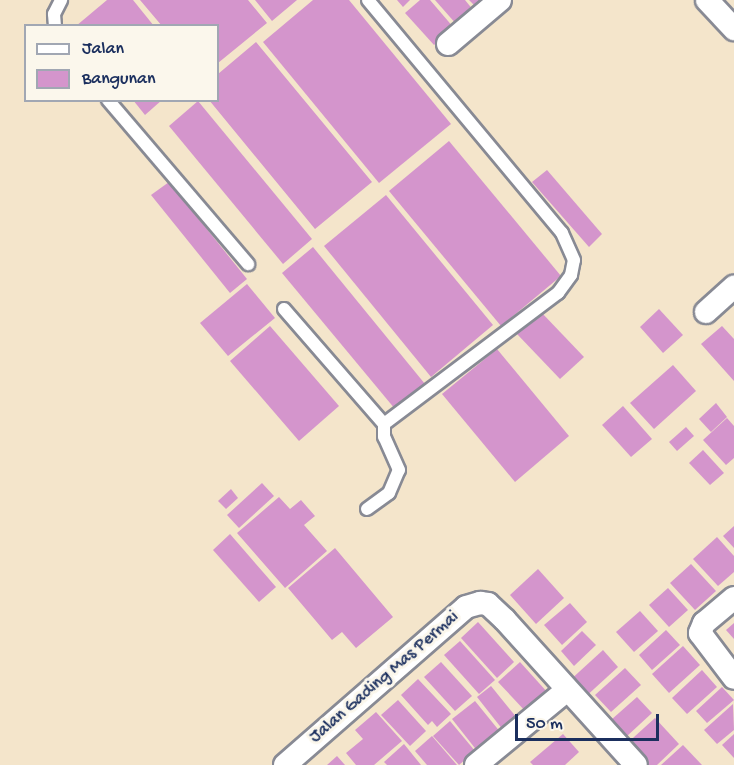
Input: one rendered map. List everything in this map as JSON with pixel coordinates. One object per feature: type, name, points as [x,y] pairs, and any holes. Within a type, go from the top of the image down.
[{"type":"street","points":[[448,44],[500,0]]},
{"type":"street","points":[[707,0],[734,29]]},
{"type":"street","points":[[706,312],[734,287]]},
{"type":"street","points":[[734,598],[704,623],[700,633],[734,678]]},
{"type":"street","name":"Jalan Gading Mas Permai","points":[[285,765],[466,608],[480,603],[488,604],[505,620],[636,765]]},
{"type":"street","points":[[476,765],[567,690]]},
{"type":"lane","points":[[55,24],[54,14],[61,0]]},
{"type":"lane","points":[[368,0],[562,233],[574,260],[571,275],[558,293],[384,424]]},
{"type":"lane","points":[[110,102],[248,264]]},
{"type":"lane","points":[[284,309],[384,424],[384,437],[399,470],[389,494],[367,509]]},
{"type":"building","points":[[107,0],[133,0],[152,24],[78,24]]},
{"type":"building","points":[[140,0],[248,0],[267,23],[219,62],[219,24],[160,24]]},
{"type":"building","points":[[255,0],[297,0],[272,21]]},
{"type":"building","points":[[313,0],[349,0],[451,124],[379,183],[263,42]]},
{"type":"building","points":[[397,0],[410,0],[403,7]]},
{"type":"building","points":[[420,0],[430,0],[454,28],[434,45],[405,13]]},
{"type":"building","points":[[435,0],[465,0],[474,11],[457,25]]},
{"type":"building","points":[[469,0],[482,0],[475,6]]},
{"type":"building","points":[[256,42],[372,182],[315,229],[211,102],[219,102],[219,73]]},
{"type":"building","points":[[135,102],[160,102],[145,115]]},
{"type":"building","points":[[199,102],[312,239],[283,264],[169,126]]},
{"type":"building","points":[[449,141],[561,276],[501,326],[389,191]]},
{"type":"building","points":[[547,170],[602,234],[589,247],[532,182]]},
{"type":"building","points":[[169,182],[247,279],[230,293],[151,195]]},
{"type":"building","points":[[386,195],[493,325],[431,377],[324,246]]},
{"type":"building","points":[[313,247],[425,384],[395,409],[282,273]]},
{"type":"building","points":[[247,284],[275,318],[228,356],[200,323]]},
{"type":"building","points":[[659,309],[683,335],[663,353],[640,327]]},
{"type":"building","points":[[541,312],[584,357],[560,379],[517,334]]},
{"type":"building","points":[[270,326],[339,406],[299,441],[230,361]]},
{"type":"building","points":[[722,326],[734,339],[734,381],[701,344]]},
{"type":"building","points":[[497,349],[569,436],[515,482],[442,394]]},
{"type":"building","points":[[673,365],[696,391],[654,429],[630,403]]},
{"type":"building","points":[[716,403],[727,417],[711,432],[699,419]]},
{"type":"building","points":[[623,406],[652,439],[631,457],[602,425]]},
{"type":"building","points":[[727,418],[734,426],[734,458],[726,465],[703,440]]},
{"type":"building","points":[[686,427],[694,436],[677,451],[669,442]]},
{"type":"building","points":[[703,450],[724,473],[710,485],[689,463]]},
{"type":"building","points":[[262,483],[274,496],[239,528],[227,515]]},
{"type":"building","points":[[231,489],[238,498],[226,509],[218,501]]},
{"type":"building","points":[[279,497],[290,509],[301,500],[315,516],[304,525],[327,551],[285,588],[237,533]]},
{"type":"building","points":[[734,526],[734,548],[723,536]]},
{"type":"building","points":[[230,534],[276,587],[259,602],[213,550]]},
{"type":"building","points":[[717,537],[734,556],[734,572],[718,586],[693,559]]},
{"type":"building","points":[[335,548],[393,617],[356,648],[342,632],[332,640],[288,588]]},
{"type":"building","points":[[691,564],[716,591],[695,610],[670,583]]},
{"type":"building","points":[[538,569],[564,598],[536,624],[510,595]]},
{"type":"building","points":[[668,588],[688,610],[669,627],[649,605]]},
{"type":"building","points":[[570,603],[587,622],[562,645],[544,625]]},
{"type":"building","points":[[640,611],[658,631],[634,652],[616,632]]},
{"type":"building","points":[[478,622],[514,662],[497,678],[461,638]]},
{"type":"building","points":[[734,623],[734,639],[726,630]]},
{"type":"building","points":[[666,630],[680,645],[652,670],[639,655]]},
{"type":"building","points":[[582,631],[596,645],[574,666],[561,651]]},
{"type":"building","points":[[460,641],[495,680],[479,694],[444,655]]},
{"type":"building","points":[[683,646],[700,665],[669,693],[652,674]]},
{"type":"building","points":[[603,650],[618,667],[583,699],[568,682]]},
{"type":"building","points":[[441,662],[472,696],[455,711],[424,677]]},
{"type":"building","points":[[520,662],[548,693],[527,713],[498,682]]},
{"type":"building","points":[[625,668],[641,685],[611,712],[595,695]]},
{"type":"building","points":[[702,670],[717,687],[687,714],[672,698]]},
{"type":"building","points":[[418,679],[451,714],[437,727],[432,721],[428,725],[401,695]]},
{"type":"building","points":[[491,686],[517,718],[503,730],[477,697]]},
{"type":"building","points":[[722,687],[734,700],[707,723],[696,711]]},
{"type":"building","points":[[637,697],[652,713],[626,737],[611,720]]},
{"type":"building","points":[[398,700],[426,731],[410,746],[381,715]]},
{"type":"building","points":[[475,701],[501,733],[478,752],[452,719]]},
{"type":"building","points":[[733,704],[734,730],[717,744],[704,730]]},
{"type":"building","points":[[376,712],[402,741],[374,765],[356,765],[346,753],[363,739],[355,730]]},
{"type":"building","points":[[655,718],[679,744],[657,765],[640,765],[623,747]]},
{"type":"building","points":[[450,721],[475,751],[459,765],[433,736]]},
{"type":"building","points":[[563,734],[579,752],[565,765],[533,765],[530,762]]},
{"type":"building","points":[[734,734],[734,758],[722,745]]},
{"type":"building","points":[[432,736],[457,765],[427,765],[415,751]]},
{"type":"building","points":[[404,744],[421,765],[387,765],[384,762]]},
{"type":"building","points":[[683,745],[702,765],[661,765]]},
{"type":"building","points":[[337,756],[345,765],[327,765]]}]
